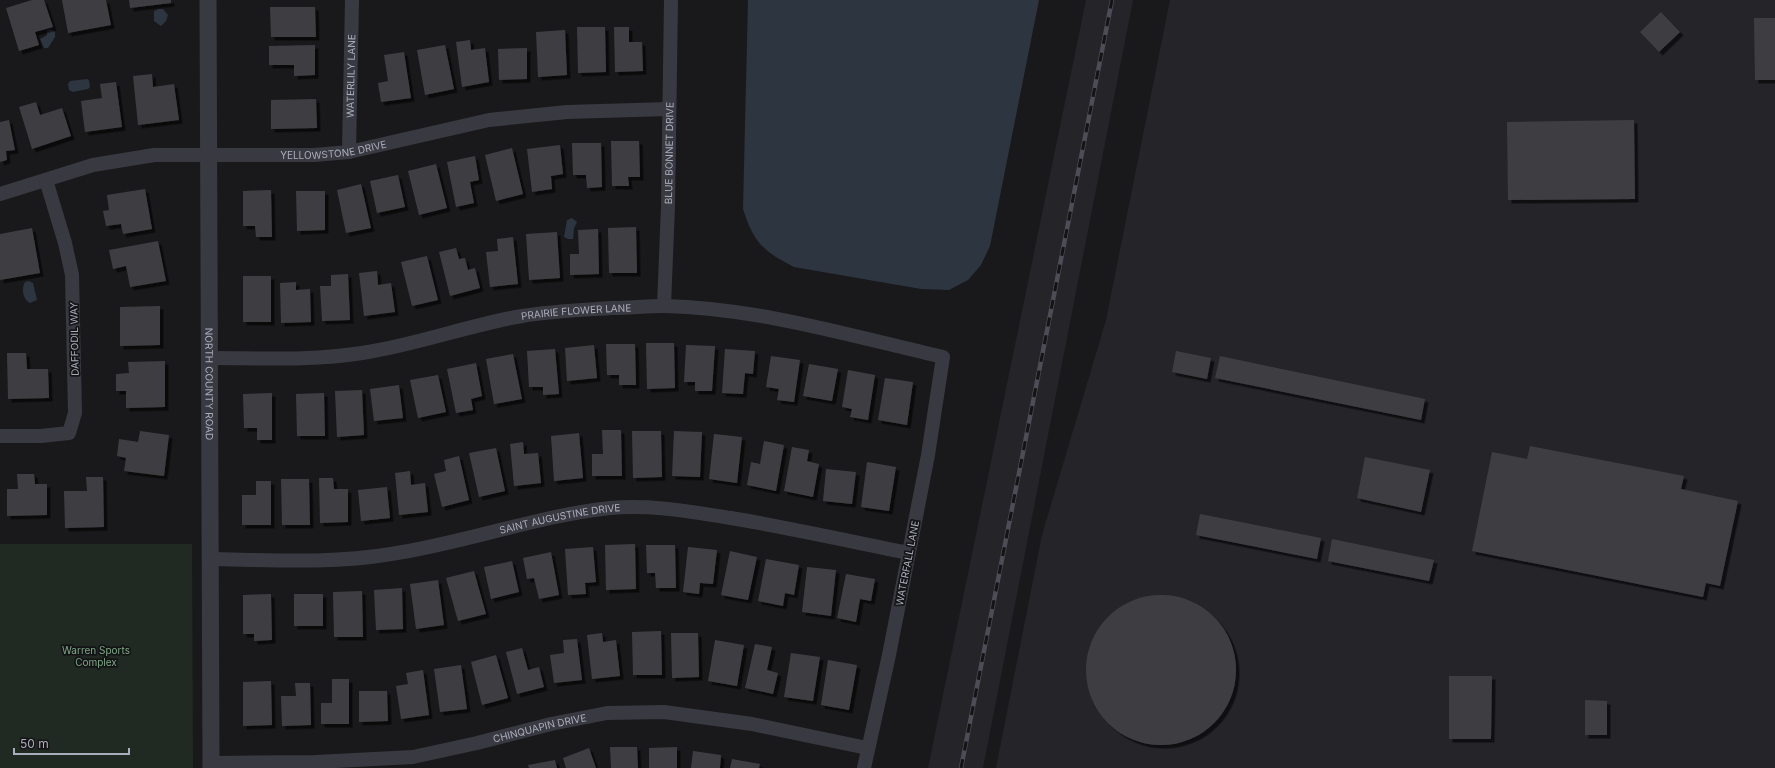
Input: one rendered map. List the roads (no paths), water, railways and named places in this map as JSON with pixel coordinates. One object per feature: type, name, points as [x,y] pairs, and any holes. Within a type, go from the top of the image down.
[{"type":"street","name":"NORTH COUNTY ROAD","points":[[208,0],[211,765]]},
{"type":"street","name":"WATERLILY LANE","points":[[349,152],[352,0]]},
{"type":"street","name":"BLUE BONNET DRIVE","points":[[664,306],[668,206],[671,0]]},
{"type":"street","name":"YELLOWSTONE DRIVE","points":[[0,194],[93,164],[154,155],[314,155],[349,152],[489,120],[567,112],[669,109]]},
{"type":"street","name":"DAFFODIL WAY","points":[[0,436],[41,436],[69,433],[75,413],[72,275],[66,243],[46,180]]},
{"type":"street","name":"PRAIRIE FLOWER LANE","points":[[209,358],[321,357],[362,353],[420,341],[446,333],[523,316],[574,310],[664,306],[716,310],[778,319],[943,357]]},
{"type":"street","name":"WATERFALL LANE","points":[[864,768],[867,748],[889,655],[928,455],[943,357]]},
{"type":"street","name":"SAINT AUGUSTINE DRIVE","points":[[210,560],[333,560],[390,554],[454,542],[522,523],[611,508],[673,509],[773,525],[909,553]]},
{"type":"street","name":"CHINQUAPIN DRIVE","points":[[211,765],[413,757],[477,744],[551,724],[614,713],[664,712],[752,724],[867,748]]},
{"type":"water","points":[[748,0],[1039,0],[990,246],[981,265],[968,280],[949,290],[921,289],[794,267],[774,256],[761,245],[751,230],[743,209]]},
{"type":"water","points":[[163,9],[168,15],[166,21],[161,26],[154,21],[154,11]]},
{"type":"water","points":[[51,29],[55,32],[55,37],[48,48],[44,48],[40,39],[47,35],[47,30]]},
{"type":"water","points":[[89,80],[90,87],[88,89],[73,92],[69,90],[68,84],[70,81]]},
{"type":"water","points":[[572,218],[577,222],[574,228],[573,239],[568,239],[564,237],[567,220]]},
{"type":"water","points":[[29,281],[33,283],[37,300],[30,303],[24,296],[23,291],[25,282]]},
{"type":"railway","points":[[961,768],[1112,0]]},
{"type":"park label","name":"Warren Sports Complex","points":[[96,656]]}]
